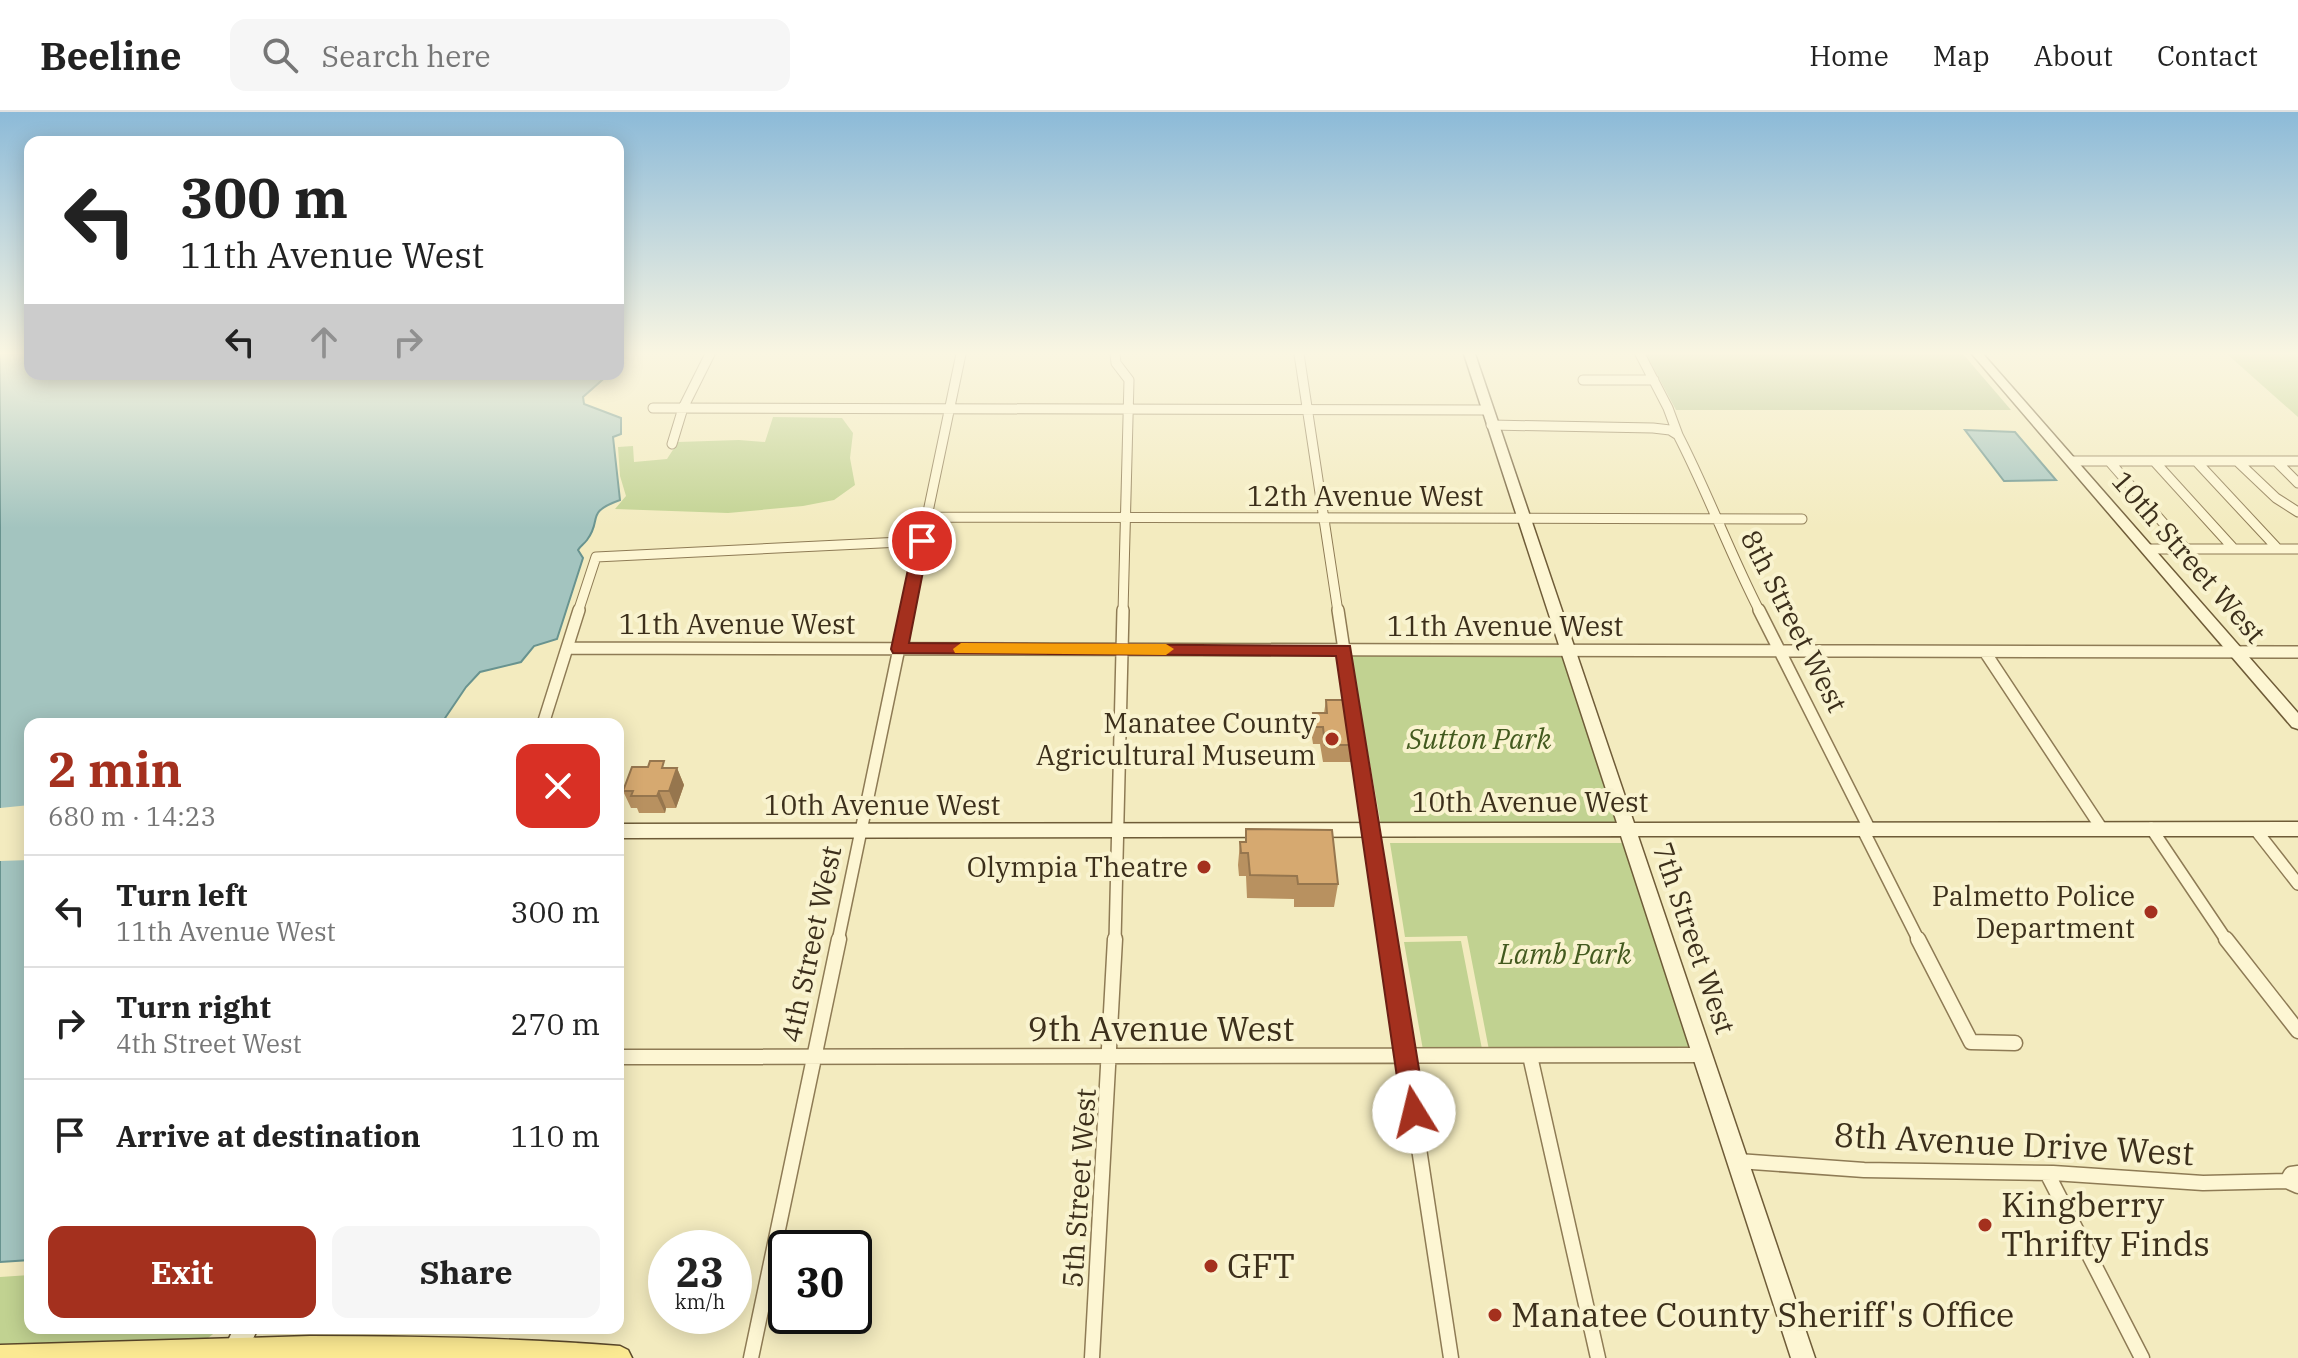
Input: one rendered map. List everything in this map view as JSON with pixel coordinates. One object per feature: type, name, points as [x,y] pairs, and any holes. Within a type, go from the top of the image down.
[{"type":"main road","points":[[366,1358],[413,1347]]},
{"type":"main road","points":[[0,1357],[231,1355],[413,1347],[493,1354],[620,1358]]},
{"type":"street","points":[[672,444],[682,412]]},
{"type":"street","name":"4th Street West","points":[[751,1358],[948,412]]},
{"type":"street","name":"5th Street West","points":[[1092,1358],[1111,1057],[1120,830],[1129,412]]},
{"type":"street","points":[[1307,412],[1451,1358]]},
{"type":"street","points":[[1378,412],[1642,427],[1677,434]]},
{"type":"street","name":"7th Street West","points":[[1487,412],[1803,1358]]},
{"type":"street","name":"8th Street West","points":[[1668,412],[1707,492],[1726,545],[1971,1042],[2015,1043]]},
{"type":"street","name":"10th Street West","points":[[2028,412],[2298,723]]},
{"type":"street","points":[[2071,461],[2298,461]]},
{"type":"street","points":[[2109,461],[2186,549]]},
{"type":"street","points":[[2154,461],[2234,549]]},
{"type":"street","points":[[2196,461],[2278,549]]},
{"type":"street","points":[[2237,461],[2276,498],[2298,512]]},
{"type":"street","points":[[2276,461],[2298,483]]},
{"type":"street","name":"12th Avenue West","points":[[927,517],[1802,519]]},
{"type":"street","points":[[545,718],[596,557],[607,554],[922,541]]},
{"type":"street","points":[[2147,549],[2298,549]]},
{"type":"street","name":"11th Avenue West","points":[[568,648],[2298,652]]},
{"type":"street","points":[[1985,652],[2102,829]]},
{"type":"street","points":[[2151,828],[2229,943],[2298,1031]]},
{"type":"street","points":[[2255,829],[2298,884]]},
{"type":"street","name":"10th Avenue West","points":[[624,831],[2298,829]]},
{"type":"street","name":"9th Avenue West","points":[[624,1057],[1703,1055]]},
{"type":"street","points":[[1530,1056],[1598,1358]]},
{"type":"street","name":"8th Avenue Drive West","points":[[1738,1161],[1864,1170],[2047,1173],[2203,1183],[2294,1180]]},
{"type":"street","points":[[2047,1173],[2142,1358]]},
{"type":"street","points":[[231,1355],[243,1334]]},
{"type":"green space","points":[[773,417],[842,418],[853,433],[850,458],[855,485],[834,500],[803,506],[728,513],[615,509],[626,496],[620,476],[618,447],[633,446],[634,462],[667,459],[678,442],[765,442]]},
{"type":"green space","name":"Sutton Park","points":[[1350,653],[1564,653],[1622,825],[1381,825]]},
{"type":"green space","name":"Lamb Park","points":[[1390,843],[1624,843],[1697,1052],[1489,1050],[1467,936],[1405,937]]},
{"type":"green space","points":[[1461,941],[1482,1049],[1423,1050],[1404,942]]},
{"type":"green space","points":[[24,1275],[24,1334],[213,1334],[204,1341],[0,1345],[0,1277]]},
{"type":"water","points":[[0,412],[606,412],[621,418],[621,434],[613,437],[620,500],[598,513],[592,533],[578,550],[583,558],[557,639],[534,646],[521,662],[480,672],[445,718],[24,718],[24,1260],[0,1262]]},
{"type":"water","points":[[1965,430],[2015,432],[2056,480],[2004,481]]},
{"type":"pier","points":[[24,806],[24,860],[0,861],[0,808]]},
{"type":"building","points":[[1326,700],[1347,700],[1354,745],[1325,745],[1323,727],[1315,727],[1313,713],[1327,713]]},
{"type":"building","points":[[650,761],[664,761],[662,768],[677,768],[669,791],[659,791],[657,796],[631,796],[633,791],[624,791],[632,767],[648,767]]},
{"type":"building","points":[[1246,829],[1332,830],[1338,884],[1298,884],[1297,876],[1250,875],[1248,853],[1241,853],[1240,842],[1246,842]]},
{"type":"slow traffic","points":[[961,649],[1166,649]]},
{"type":"place","name":"Manatee County Agricultural Museum","points":[[1332,739]]},
{"type":"place","name":"Olympia Theatre","points":[[1204,867]]},
{"type":"place","name":"Palmetto Police Department","points":[[2151,912]]},
{"type":"place","name":"Kingberry Thrifty Finds","points":[[1985,1225]]},
{"type":"place","name":"GFT","points":[[1211,1266]]},
{"type":"place","name":"Manatee County Sheriff's Office","points":[[1495,1315]]},
{"type":"route","points":[[922,541],[899,649],[1344,650],[1414,1112]]}]
